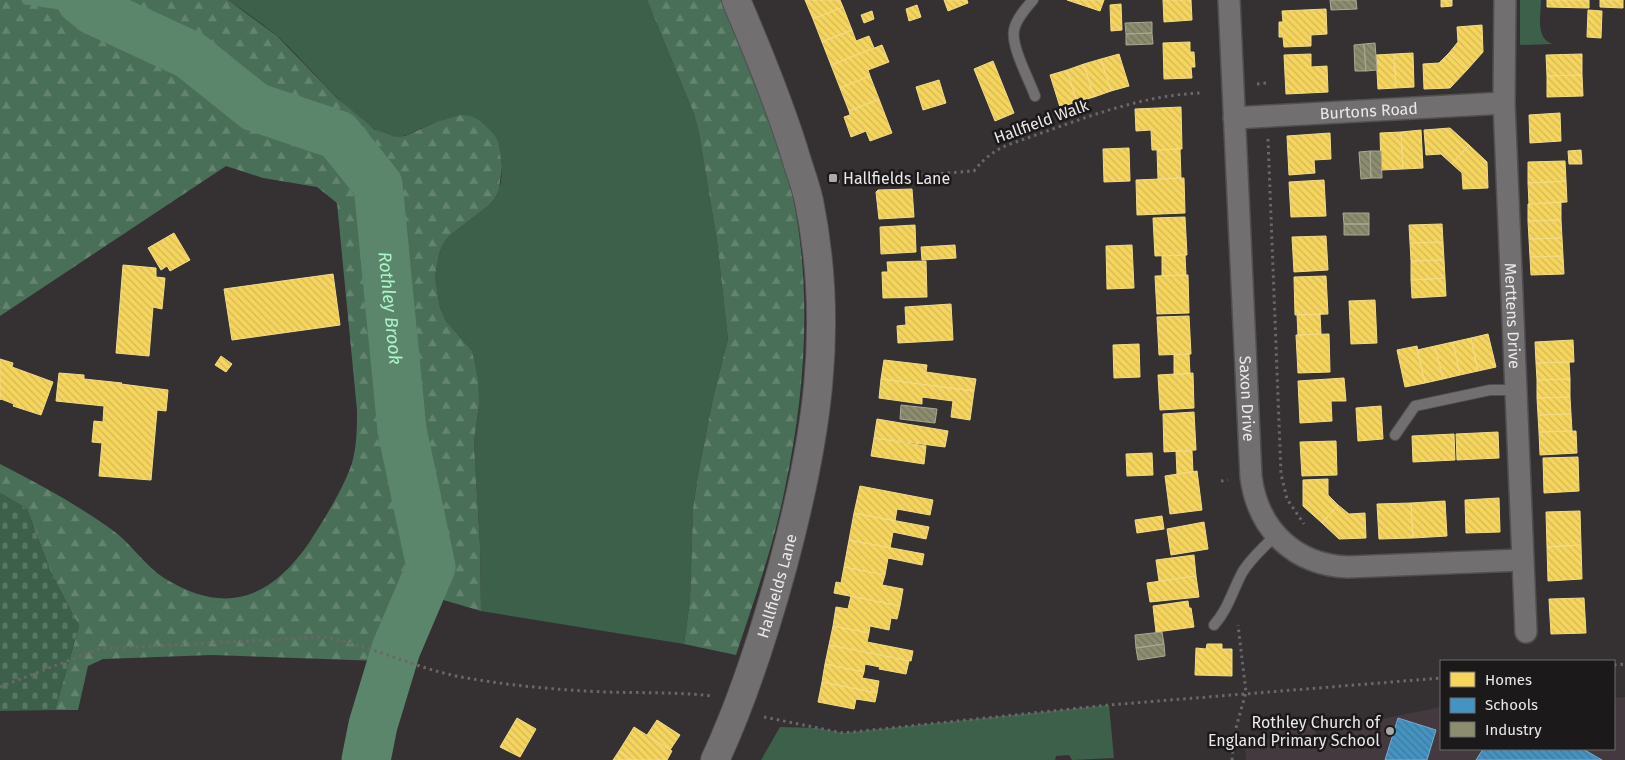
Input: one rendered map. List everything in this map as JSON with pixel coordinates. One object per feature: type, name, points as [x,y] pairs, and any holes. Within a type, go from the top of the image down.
[{"type":"street","name":"Hallfields Lane","points":[[716,760],[738,705],[774,598],[794,526],[807,467],[818,399],[822,341],[821,295],[814,227],[804,185],[768,77],[736,0]]},
{"type":"street","name":"Saxon Drive","points":[[1229,0],[1250,478],[1255,501],[1260,511],[1276,535],[1314,561],[1332,566],[1348,567],[1522,560]]},
{"type":"street","name":"Merttens Drive","points":[[1505,0],[1504,103],[1526,632]]},
{"type":"street","name":"Burtons Road","points":[[1234,118],[1504,103]]},
{"type":"lane","points":[[1033,0],[1017,22],[1014,31],[1016,48],[1035,96]]},
{"type":"lane","points":[[1395,435],[1415,406],[1490,390],[1515,390]]},
{"type":"lane","points":[[1214,625],[1226,610],[1238,581],[1248,564],[1276,535]]},
{"type":"path","name":"Hallfield Walk","points":[[804,185],[974,171],[991,152],[1013,142],[1149,99],[1175,94],[1202,93]]},
{"type":"path","points":[[1268,116],[1281,474],[1287,499],[1308,528]]},
{"type":"path","points":[[1232,760],[1234,735],[1246,692],[1238,621]]},
{"type":"path","points":[[0,687],[98,649],[324,637],[341,640],[412,664],[464,678],[544,688],[704,695],[843,733],[1109,704],[1440,678]]},
{"type":"shaded area","name":"Rothley Church of England Primary School","points":[[1625,697],[1625,760],[1246,760],[1245,740],[1278,738],[1278,727],[1315,725],[1316,736],[1327,735],[1362,723],[1440,707],[1440,750],[1615,750],[1615,698]]},
{"type":"green space","points":[[0,0],[228,0],[277,36],[337,98],[374,129],[395,137],[405,136],[439,121],[461,115],[471,116],[479,120],[493,133],[499,143],[502,167],[499,189],[495,198],[488,206],[449,236],[443,244],[439,254],[435,277],[440,308],[446,321],[472,351],[478,380],[479,405],[474,442],[480,545],[481,611],[406,589],[380,661],[212,655],[103,659],[88,666],[78,710],[55,710],[79,626],[51,573],[27,509],[0,493],[0,464],[57,495],[111,529],[157,573],[186,590],[207,596],[226,598],[245,596],[262,589],[294,562],[327,515],[344,483],[354,457],[357,410],[337,203],[317,187],[263,178],[226,166],[0,316]]},
{"type":"green space","points":[[228,0],[647,0],[694,114],[699,133],[717,241],[728,339],[713,398],[693,508],[690,600],[684,644],[481,611],[480,545],[474,442],[479,405],[472,351],[446,321],[440,308],[435,277],[439,254],[449,236],[488,206],[495,198],[501,182],[502,167],[499,143],[471,116],[445,120],[401,137],[382,133],[350,110],[277,36]]},
{"type":"green space","points":[[647,0],[721,0],[758,87],[784,164],[800,238],[803,274],[804,345],[792,453],[775,530],[736,655],[684,644],[690,600],[693,508],[713,398],[728,339],[717,241],[699,133],[694,114]]},
{"type":"green space","points":[[1520,0],[1541,0],[1541,31],[1543,37],[1552,44],[1520,45]]},
{"type":"green space","points":[[0,493],[27,509],[51,573],[79,626],[55,710],[0,711]]},
{"type":"green space","points":[[1109,705],[1114,758],[1072,760],[1069,755],[1056,756],[1055,760],[761,760],[780,727],[817,728],[843,733]]},
{"type":"building: Homes","points":[[805,0],[840,0],[843,7],[813,19]]},
{"type":"building: Homes","points":[[944,0],[967,0],[968,3],[948,11]]},
{"type":"building: Homes","points":[[1067,0],[1104,0],[1100,11]]},
{"type":"building: Homes","points":[[1163,0],[1191,0],[1192,20],[1164,22]]},
{"type":"building: Homes","points":[[1441,0],[1452,0],[1452,6],[1441,7]]},
{"type":"building: Homes","points":[[1547,0],[1589,0],[1589,8],[1547,7]]},
{"type":"building: Homes","points":[[1600,0],[1623,0],[1623,8],[1600,7]]},
{"type":"building: Homes","points":[[1121,4],[1122,30],[1111,31],[1110,5]]},
{"type":"building: Homes","points":[[917,5],[921,17],[909,21],[906,9]]},
{"type":"building: Homes","points":[[843,7],[852,30],[822,42],[813,19]]},
{"type":"building: Homes","points":[[1326,9],[1327,34],[1311,35],[1311,46],[1284,47],[1283,37],[1279,37],[1279,22],[1283,22],[1282,11]]},
{"type":"building: Homes","points":[[1588,10],[1602,11],[1601,38],[1587,37]]},
{"type":"building: Homes","points":[[872,11],[874,19],[864,23],[861,15]]},
{"type":"building: Homes","points":[[1482,25],[1483,52],[1467,70],[1449,53],[1458,42],[1457,27]]},
{"type":"building: Homes","points":[[852,30],[856,41],[869,36],[874,48],[831,65],[822,42]]},
{"type":"building: Homes","points":[[1190,42],[1190,52],[1194,52],[1195,67],[1191,67],[1192,78],[1164,79],[1163,43]]},
{"type":"building: Homes","points":[[882,45],[889,62],[868,70],[870,76],[840,88],[831,65]]},
{"type":"building: Homes","points":[[1413,53],[1414,87],[1396,88],[1394,54]]},
{"type":"building: Homes","points":[[1449,53],[1467,70],[1450,88],[1424,89],[1423,64],[1439,63]]},
{"type":"building: Homes","points":[[1119,54],[1129,86],[1111,91],[1101,59]]},
{"type":"building: Homes","points":[[1311,54],[1311,67],[1327,66],[1328,92],[1286,94],[1284,55]]},
{"type":"building: Homes","points":[[1394,54],[1396,88],[1378,89],[1376,55]]},
{"type":"building: Homes","points":[[1582,54],[1582,75],[1547,76],[1546,55]]},
{"type":"building: Homes","points":[[1101,59],[1111,91],[1094,97],[1084,64]]},
{"type":"building: Homes","points":[[993,61],[1014,113],[995,121],[974,69]]},
{"type":"building: Homes","points":[[1084,64],[1094,97],[1077,102],[1067,70]]},
{"type":"building: Homes","points":[[1067,70],[1077,102],[1060,107],[1050,75]]},
{"type":"building: Homes","points":[[1582,75],[1583,96],[1547,97],[1547,76]]},
{"type":"building: Homes","points":[[870,76],[879,99],[849,111],[840,88]]},
{"type":"building: Homes","points":[[939,80],[946,103],[923,110],[916,87]]},
{"type":"building: Homes","points":[[879,99],[892,133],[870,141],[866,131],[851,137],[844,117],[850,115],[849,111]]},
{"type":"building: Homes","points":[[1181,107],[1182,149],[1152,150],[1151,130],[1136,131],[1135,109]]},
{"type":"building: Homes","points":[[1560,113],[1561,141],[1530,143],[1529,115]]},
{"type":"building: Homes","points":[[1450,128],[1469,145],[1452,164],[1441,154],[1426,155],[1424,130]]},
{"type":"building: Homes","points":[[1421,130],[1423,168],[1403,169],[1401,132]]},
{"type":"building: Homes","points":[[1401,132],[1403,169],[1381,170],[1380,133]]},
{"type":"building: Homes","points":[[1330,133],[1331,159],[1314,160],[1315,173],[1289,175],[1287,136]]},
{"type":"building: Homes","points":[[1469,145],[1487,162],[1488,188],[1463,189],[1462,173],[1452,164]]},
{"type":"building: Homes","points":[[1129,148],[1130,181],[1104,182],[1103,149]]},
{"type":"building: Homes","points":[[1180,149],[1181,178],[1158,179],[1157,150]]},
{"type":"building: Homes","points":[[1581,150],[1582,164],[1569,164],[1568,151]]},
{"type":"building: Homes","points":[[1565,161],[1566,181],[1528,183],[1528,162]]},
{"type":"building: Homes","points":[[1184,178],[1185,213],[1137,215],[1136,180]]},
{"type":"building: Homes","points":[[1324,180],[1326,216],[1291,217],[1289,182]]},
{"type":"building: Homes","points":[[1566,181],[1567,202],[1529,204],[1528,183]]},
{"type":"building: Homes","points":[[912,189],[914,217],[879,219],[876,192],[878,190]]},
{"type":"building: Homes","points":[[1561,202],[1561,220],[1528,221],[1528,204]]},
{"type":"building: Homes","points":[[1185,217],[1187,255],[1155,256],[1153,218]]},
{"type":"building: Homes","points":[[1561,220],[1562,238],[1529,239],[1528,221]]},
{"type":"building: Homes","points":[[1442,224],[1443,242],[1410,243],[1409,225]]},
{"type":"building: Homes","points":[[915,225],[916,252],[881,254],[880,227]]},
{"type":"building: Homes","points":[[174,233],[190,260],[170,271],[167,266],[161,270],[148,248]]},
{"type":"building: Homes","points":[[1326,236],[1328,270],[1294,272],[1292,237]]},
{"type":"building: Homes","points":[[1562,238],[1563,256],[1530,257],[1529,239]]},
{"type":"building: Homes","points":[[1443,242],[1444,260],[1411,261],[1410,243]]},
{"type":"building: Homes","points":[[955,245],[956,258],[922,260],[921,247]]},
{"type":"building: Homes","points":[[1132,245],[1134,288],[1107,289],[1106,246]]},
{"type":"building: Homes","points":[[1185,255],[1186,275],[1162,276],[1162,256]]},
{"type":"building: Homes","points":[[1563,256],[1564,274],[1531,275],[1530,257]]},
{"type":"building: Homes","points":[[1444,260],[1445,278],[1411,280],[1411,261]]},
{"type":"building: Homes","points":[[926,261],[927,297],[883,298],[882,272],[888,272],[887,262]]},
{"type":"building: Homes","points":[[123,265],[156,268],[156,277],[165,278],[162,309],[153,307],[149,356],[116,353]]},
{"type":"building: Homes","points":[[333,274],[340,325],[232,340],[224,289]]},
{"type":"building: Homes","points":[[1188,275],[1189,313],[1157,314],[1155,276]]},
{"type":"building: Homes","points":[[1326,276],[1328,314],[1295,315],[1294,277]]},
{"type":"building: Homes","points":[[1445,278],[1446,296],[1412,298],[1411,280]]},
{"type":"building: Homes","points":[[1375,300],[1377,343],[1351,344],[1349,301]]},
{"type":"building: Homes","points":[[951,304],[953,340],[898,343],[897,326],[906,325],[905,307]]},
{"type":"building: Homes","points":[[1320,314],[1321,334],[1298,335],[1297,315]]},
{"type":"building: Homes","points":[[1189,316],[1191,354],[1159,355],[1157,317]]},
{"type":"building: Homes","points":[[1329,334],[1330,372],[1298,373],[1296,335]]},
{"type":"building: Homes","points":[[1488,334],[1496,367],[1478,371],[1471,338]]},
{"type":"building: Homes","points":[[1471,338],[1478,371],[1460,375],[1453,342]]},
{"type":"building: Homes","points":[[1573,340],[1574,362],[1536,363],[1535,342]]},
{"type":"building: Homes","points":[[1453,342],[1460,375],[1443,379],[1435,346]]},
{"type":"building: Homes","points":[[1139,344],[1140,377],[1114,378],[1113,345]]},
{"type":"building: Homes","points":[[1417,346],[1425,383],[1405,387],[1397,350]]},
{"type":"building: Homes","points":[[1435,346],[1443,379],[1425,383],[1417,350]]},
{"type":"building: Homes","points":[[1189,354],[1190,374],[1174,374],[1174,355]]},
{"type":"building: Homes","points":[[221,356],[232,364],[226,372],[215,365]]},
{"type":"building: Homes","points":[[0,359],[13,363],[12,367],[53,382],[41,415],[0,400]]},
{"type":"building: Homes","points":[[884,360],[927,365],[926,372],[976,379],[974,391],[881,379]]},
{"type":"building: Homes","points":[[1569,362],[1570,379],[1537,380],[1536,363]]},
{"type":"building: Homes","points":[[59,373],[84,375],[84,379],[168,390],[166,411],[157,410],[151,480],[99,476],[102,443],[92,442],[94,421],[103,422],[104,406],[56,401]]},
{"type":"building: Homes","points":[[1193,373],[1194,408],[1160,410],[1158,375]]},
{"type":"building: Homes","points":[[1344,378],[1346,401],[1331,401],[1332,421],[1300,423],[1298,381]]},
{"type":"building: Homes","points":[[881,379],[974,391],[970,420],[951,417],[953,401],[922,397],[922,404],[879,398]]},
{"type":"building: Homes","points":[[1570,379],[1570,397],[1537,398],[1537,380]]},
{"type":"building: Homes","points":[[1570,397],[1571,414],[1538,415],[1537,398]]},
{"type":"building: Homes","points":[[1381,406],[1383,439],[1358,441],[1356,408]]},
{"type":"building: Homes","points":[[1194,412],[1196,450],[1164,452],[1163,414]]},
{"type":"building: Homes","points":[[1571,414],[1572,431],[1539,432],[1538,415]]},
{"type":"building: Homes","points":[[877,419],[948,431],[945,447],[874,438]]},
{"type":"building: Homes","points":[[1576,431],[1577,453],[1540,455],[1539,432]]},
{"type":"building: Homes","points":[[1498,432],[1499,458],[1457,460],[1456,434]]},
{"type":"building: Homes","points":[[1454,434],[1455,460],[1413,462],[1412,436]]},
{"type":"building: Homes","points":[[874,438],[926,446],[924,464],[871,456]]},
{"type":"building: Homes","points":[[1336,441],[1337,475],[1302,476],[1300,442]]},
{"type":"building: Homes","points":[[1176,451],[1192,451],[1193,472],[1177,474]]},
{"type":"building: Homes","points":[[1152,453],[1153,475],[1127,476],[1126,454]]},
{"type":"building: Homes","points":[[1578,457],[1579,491],[1544,493],[1543,458]]},
{"type":"building: Homes","points":[[1197,471],[1202,510],[1170,514],[1165,476]]},
{"type":"building: Homes","points":[[1328,479],[1328,495],[1338,505],[1322,523],[1303,506],[1303,480]]},
{"type":"building: Homes","points":[[860,486],[933,500],[930,515],[897,509],[895,521],[854,513]]},
{"type":"building: Homes","points":[[1499,498],[1500,532],[1466,533],[1465,500]]},
{"type":"building: Homes","points":[[1445,501],[1447,536],[1413,538],[1411,503]]},
{"type":"building: Homes","points":[[1411,503],[1413,538],[1379,539],[1377,504]]},
{"type":"building: Homes","points":[[1338,505],[1349,514],[1365,513],[1366,538],[1339,539],[1322,523]]},
{"type":"building: Homes","points":[[1580,511],[1581,545],[1547,547],[1546,512]]},
{"type":"building: Homes","points":[[854,513],[929,527],[926,539],[893,532],[890,548],[849,540]]},
{"type":"building: Homes","points":[[1162,516],[1164,529],[1137,533],[1135,520]]},
{"type":"building: Homes","points":[[1204,522],[1208,549],[1171,555],[1167,529]]},
{"type":"building: Homes","points":[[849,540],[924,554],[922,565],[888,558],[885,575],[844,567]]},
{"type":"building: Homes","points":[[1581,545],[1582,579],[1548,581],[1547,547]]},
{"type":"building: Homes","points":[[1194,555],[1196,576],[1159,581],[1156,560]]},
{"type":"building: Homes","points":[[844,567],[885,575],[882,585],[903,589],[900,606],[834,593],[836,582],[841,583]]},
{"type":"building: Homes","points":[[1196,576],[1199,597],[1150,602],[1147,583]]},
{"type":"building: Homes","points":[[851,596],[900,606],[897,619],[891,618],[889,630],[870,626],[869,633],[833,626],[836,607],[848,609]]},
{"type":"building: Homes","points":[[1584,598],[1586,633],[1551,634],[1549,599]]},
{"type":"building: Homes","points":[[1188,601],[1194,627],[1156,632],[1153,606]]},
{"type":"building: Homes","points":[[833,626],[869,633],[867,642],[913,651],[911,661],[829,645]]},
{"type":"building: Homes","points":[[1207,644],[1222,644],[1222,649],[1232,649],[1232,676],[1195,675],[1196,648],[1206,649]]},
{"type":"building: Homes","points":[[829,645],[909,661],[906,674],[879,669],[880,667],[865,664],[864,672],[825,664]]},
{"type":"building: Homes","points":[[825,664],[864,672],[862,678],[879,681],[877,693],[822,682]]},
{"type":"building: Homes","points":[[822,682],[877,693],[875,702],[856,699],[854,709],[818,702]]},
{"type":"building: Homes","points":[[517,718],[536,729],[520,757],[500,747]]},
{"type":"building: Homes","points":[[657,720],[680,735],[670,750],[647,735]]},
{"type":"building: Homes","points":[[634,727],[672,751],[667,760],[632,760],[619,751]]},
{"type":"building: Homes","points":[[619,751],[632,760],[613,760]]},
{"type":"building: Schools","points":[[1398,718],[1436,730],[1427,760],[1385,760]]},
{"type":"building: Schools","points":[[1482,750],[1585,750],[1602,760],[1476,760]]},
{"type":"building: Industry","points":[[1330,0],[1356,0],[1357,9],[1331,10]]},
{"type":"building: Industry","points":[[1152,22],[1152,33],[1126,34],[1125,23]]},
{"type":"building: Industry","points":[[1152,33],[1153,44],[1126,45],[1126,34]]},
{"type":"building: Industry","points":[[1375,43],[1377,70],[1366,71],[1364,44]]},
{"type":"building: Industry","points":[[1364,44],[1366,71],[1355,71],[1354,45]]},
{"type":"building: Industry","points":[[1370,151],[1371,178],[1361,179],[1359,152]]},
{"type":"building: Industry","points":[[1370,151],[1381,151],[1382,178],[1371,178]]},
{"type":"building: Industry","points":[[1343,213],[1369,213],[1369,224],[1344,224]]},
{"type":"building: Industry","points":[[1344,224],[1369,224],[1369,235],[1344,235]]},
{"type":"building: Industry","points":[[901,405],[937,409],[935,423],[900,419]]},
{"type":"building: Industry","points":[[1162,632],[1164,644],[1136,648],[1135,635]]},
{"type":"building: Industry","points":[[1164,644],[1165,656],[1138,660],[1136,648]]},
{"type":"waterway","name":"Rothley Brook","points":[[26,0],[93,10]]},
{"type":"waterway","name":"Rothley Brook","points":[[81,0],[93,10],[190,55],[255,107],[338,135],[378,185],[402,430],[431,567],[396,649],[373,725],[366,760]]},
{"type":"place","name":"Hallfields Lane","points":[[833,178]]},
{"type":"place","name":"Rothley Church of England Primary School","points":[[1390,731]]}]
